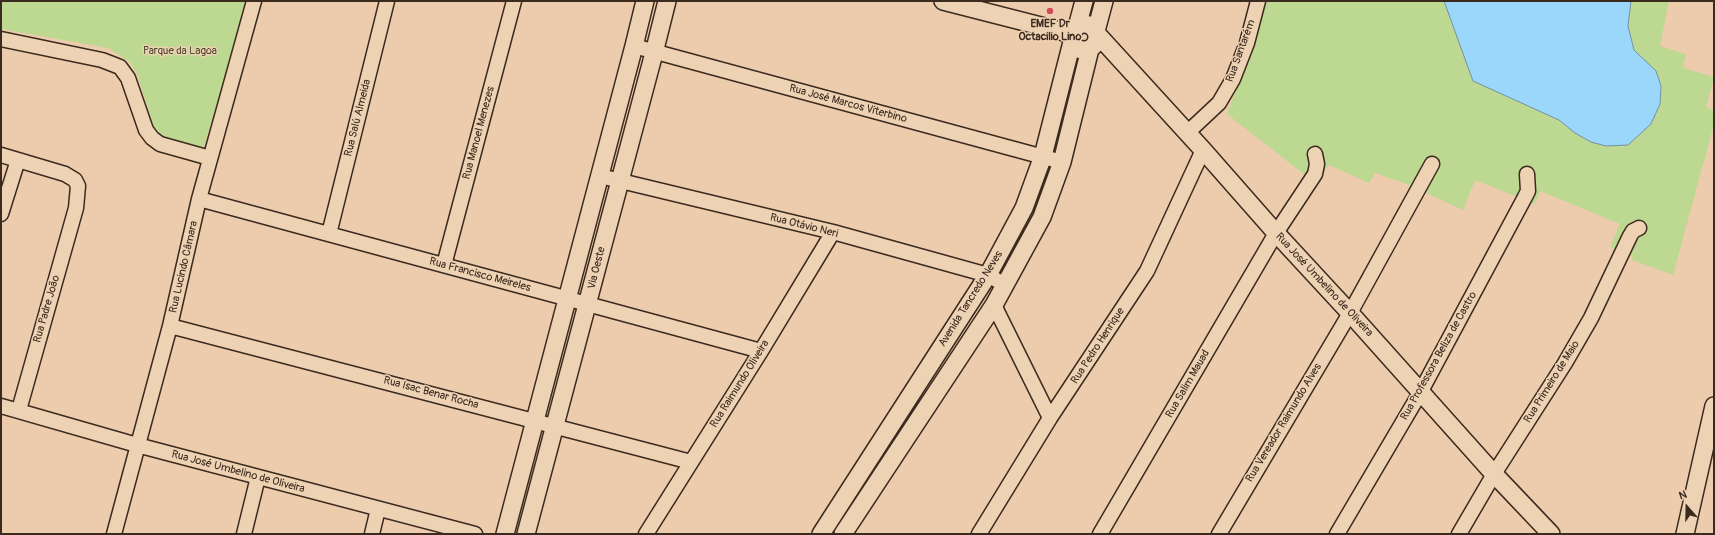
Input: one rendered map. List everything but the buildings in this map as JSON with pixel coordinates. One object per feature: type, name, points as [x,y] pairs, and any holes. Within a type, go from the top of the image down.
[{"type":"street","name":"Rua Lucindo Câmara","points":[[114,534],[170,326],[199,199],[254,1]]},
{"type":"street","name":"Rua Salú Almeida","points":[[329,234],[387,1]]},
{"type":"street","name":"Rua Manoel Menezes","points":[[444,265],[514,1]]},
{"type":"street","name":"Via Oeste","points":[[505,534],[645,1]]},
{"type":"street","name":"Via Oeste","points":[[526,534],[667,1]]},
{"type":"street","points":[[943,1],[1074,34]]},
{"type":"street","name":"Avenida Tancredo Neves","points":[[821,534],[988,275],[1024,208],[1043,156],[1074,34],[1084,1]]},
{"type":"street","name":"Avenida Tancredo Neves","points":[[843,534],[994,305],[1042,217],[1062,162],[1104,1]]},
{"type":"street","name":"Rua Santarém","points":[[1187,133],[1219,103],[1234,79],[1258,1]]},
{"type":"street","points":[[1081,25],[1089,25],[1094,41],[1082,50],[1075,46],[1074,34],[1081,25]]},
{"type":"street","points":[[1,39],[102,60],[120,67],[128,78],[146,130],[152,138],[160,144],[210,158]]},
{"type":"street","name":"Rua José Umbelino de Oliveira","points":[[1094,41],[1115,55],[1203,150],[1420,393],[1551,534]]},
{"type":"street","name":"Rua José Marcos Viterbino","points":[[634,46],[654,53],[1062,162]]},
{"type":"street","name":"Rua Pedro Henrique","points":[[979,534],[1050,418],[1147,271],[1203,150]]},
{"type":"street","name":"Rua Salim Mauad","points":[[1100,534],[1276,233],[1315,174],[1317,164],[1315,154]]},
{"type":"street","points":[[1,155],[18,160],[1,214]]},
{"type":"street","name":"Rua Padre João","points":[[18,160],[65,174],[75,180],[78,186],[76,208],[18,410]]},
{"type":"street","points":[[1350,313],[1432,164]]},
{"type":"street","name":"Rua Professora Beliza de Castro","points":[[1337,534],[1420,393],[1525,197],[1528,191],[1529,182],[1527,174]]},
{"type":"street","name":"Rua Otávio Neri","points":[[600,176],[833,232],[988,275],[1005,284]]},
{"type":"street","name":"Rua Francisco Meireles","points":[[199,199],[761,351]]},
{"type":"street","name":"Rua Primeiro de Maio","points":[[1459,534],[1494,474],[1565,363],[1591,318],[1630,236],[1639,228]]},
{"type":"street","name":"Rua Raimundo Oliveira","points":[[646,534],[761,351],[833,232]]},
{"type":"street","points":[[994,305],[1050,418]]},
{"type":"street","name":"Rua Vereador Raimundo Alves","points":[[1219,534],[1350,313]]},
{"type":"street","name":"Rua Isac Benar Rocha","points":[[170,326],[535,420],[691,462]]},
{"type":"street","name":"Rua José Umbelino de Oliveira","points":[[1,406],[137,445],[475,534]]},
{"type":"street","points":[[1685,534],[1714,406]]},
{"type":"street","points":[[244,534],[258,477]]},
{"type":"street","points":[[372,534],[378,509]]},
{"type":"green space","name":"Parque da Lagoa","points":[[1,1],[247,1],[203,150],[162,139],[154,129],[138,76],[130,62],[108,48],[1,29]]},
{"type":"green space","points":[[1261,1],[1669,1],[1660,46],[1686,54],[1683,68],[1714,77],[1706,107],[1714,111],[1714,124],[1673,275],[1632,260],[1633,257],[1610,247],[1620,224],[1540,191],[1535,204],[1475,180],[1463,210],[1409,185],[1375,173],[1369,183],[1329,165],[1315,183],[1227,114],[1255,37]]},
{"type":"water","points":[[1444,1],[1631,1],[1628,26],[1634,50],[1656,71],[1661,86],[1660,104],[1651,124],[1628,145],[1606,146],[1591,142],[1575,133],[1559,120],[1473,81]]},
{"type":"place","name":"EMEF Dr Octacilio Lino","points":[[1050,11]]}]
